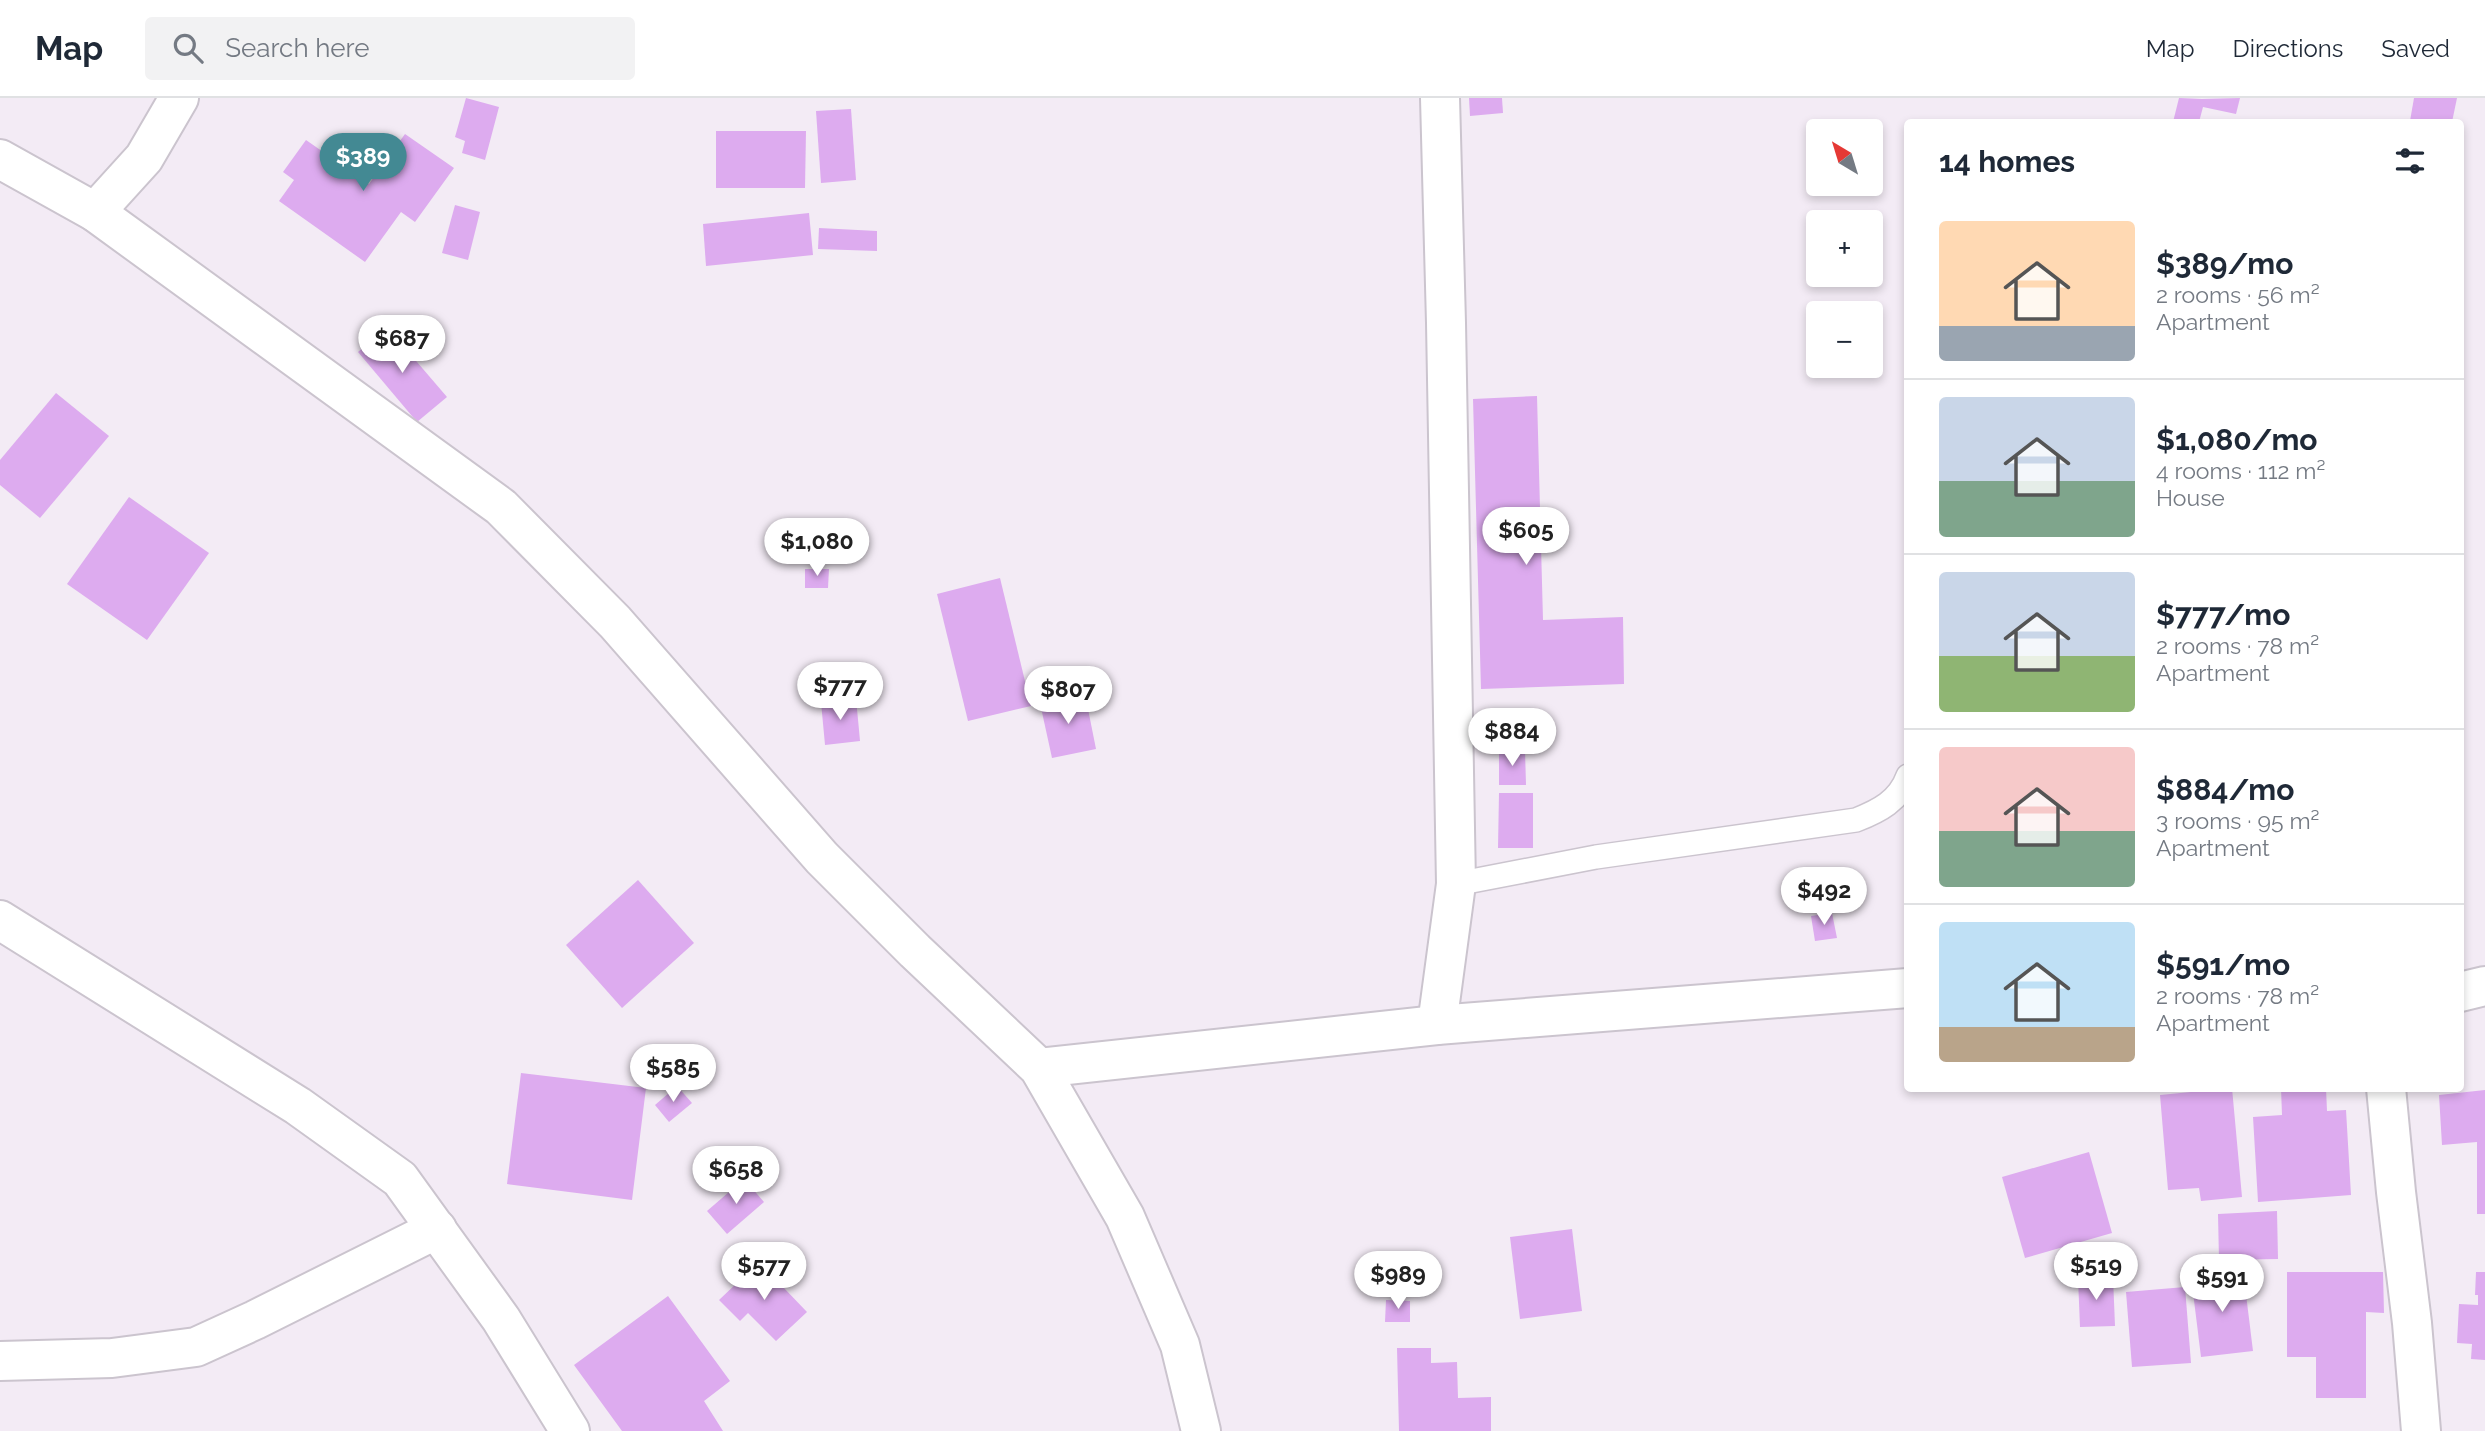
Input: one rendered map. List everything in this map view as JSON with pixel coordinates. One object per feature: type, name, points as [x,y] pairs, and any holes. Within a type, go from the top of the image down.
[{"type":"street","points":[[95,212],[144,158],[179,98]]},
{"type":"street","points":[[1437,1025],[1456,884],[1447,337],[1440,98]]},
{"type":"street","points":[[0,159],[95,212],[501,507],[615,622],[822,858],[915,951],[1039,1068],[1125,1217],[1180,1345],[1201,1431]]},
{"type":"street","points":[[0,920],[298,1106],[400,1179],[501,1319],[570,1431]]},
{"type":"street","points":[[2464,991],[2485,986]]},
{"type":"street","points":[[1039,1068],[1437,1025],[1904,988]]},
{"type":"street","points":[[2386,1092],[2421,1431]]},
{"type":"street","points":[[0,1362],[112,1358],[196,1347],[256,1320],[437,1229]]},
{"type":"lane","points":[[1456,884],[1596,857],[1856,820],[1876,812],[1895,799],[1904,783]]},
{"type":"building","points":[[466,98],[499,107],[485,160],[462,153],[465,141],[455,137]]},
{"type":"building","points":[[1469,98],[1502,98],[1503,113],[1470,116]]},
{"type":"building","points":[[2179,98],[2240,98],[2236,114],[2203,107],[2200,119],[2174,119]]},
{"type":"building","points":[[2414,98],[2457,98],[2453,119],[2410,119]]},
{"type":"building","points":[[851,109],[856,180],[821,183],[816,111]]},
{"type":"building","points":[[716,131],[806,131],[805,188],[716,188]]},
{"type":"building","points":[[405,134],[454,168],[415,222],[401,212],[365,262],[279,201],[294,180],[283,172],[306,140],[369,184]]},
{"type":"building","points":[[455,205],[480,212],[468,260],[442,253]]},
{"type":"building","points":[[809,213],[813,255],[706,266],[703,224]]},
{"type":"building","points":[[819,228],[877,231],[877,251],[818,249]]},
{"type":"building","points":[[387,327],[447,397],[417,422],[358,352]]},
{"type":"building","points":[[56,393],[109,436],[40,518],[0,485],[0,460]]},
{"type":"building","points":[[1537,396],[1543,620],[1623,617],[1624,684],[1481,689],[1473,399]]},
{"type":"building","points":[[129,497],[209,553],[147,640],[67,584]]},
{"type":"building","points":[[805,569],[829,569],[828,588],[805,588]]},
{"type":"building","points":[[1000,578],[1031,706],[968,721],[937,594]]},
{"type":"building","points":[[1085,694],[1096,749],[1052,758],[1040,703]]},
{"type":"building","points":[[856,698],[860,741],[825,745],[821,702]]},
{"type":"building","points":[[1499,750],[1525,750],[1526,785],[1499,785]]},
{"type":"building","points":[[1499,793],[1533,793],[1533,848],[1498,848]]},
{"type":"building","points":[[638,880],[694,943],[622,1008],[566,945]]},
{"type":"building","points":[[1832,913],[1837,938],[1815,941],[1811,916]]},
{"type":"building","points":[[521,1073],[646,1088],[632,1200],[507,1184]]},
{"type":"building","points":[[677,1086],[692,1103],[669,1122],[655,1105]]},
{"type":"building","points":[[2485,1090],[2485,1214],[2477,1214],[2477,1142],[2442,1145],[2439,1095]]},
{"type":"building","points":[[2232,1092],[2242,1197],[2201,1201],[2199,1188],[2168,1190],[2160,1095]]},
{"type":"building","points":[[2281,1092],[2326,1092],[2327,1111],[2346,1110],[2351,1195],[2258,1202],[2253,1117],[2282,1115]]},
{"type":"building","points":[[2089,1152],[2112,1233],[2025,1258],[2002,1177]]},
{"type":"building","points":[[744,1179],[764,1202],[727,1234],[707,1211]]},
{"type":"building","points":[[2277,1211],[2278,1259],[2219,1260],[2218,1214]]},
{"type":"building","points":[[1572,1229],[1582,1311],[1520,1319],[1510,1237]]},
{"type":"building","points":[[759,1262],[807,1312],[776,1341],[748,1313],[740,1321],[719,1300]]},
{"type":"building","points":[[2243,1270],[2253,1351],[2201,1357],[2191,1276]]},
{"type":"building","points":[[2287,1272],[2383,1272],[2384,1313],[2366,1312],[2366,1398],[2316,1398],[2316,1357],[2287,1357]]},
{"type":"building","points":[[2476,1272],[2485,1272],[2485,1360],[2471,1359],[2472,1344],[2457,1343],[2459,1304],[2478,1305],[2478,1295],[2475,1295]]},
{"type":"building","points":[[2113,1277],[2115,1326],[2080,1327],[2078,1278]]},
{"type":"building","points":[[2185,1287],[2191,1363],[2132,1367],[2126,1292]]},
{"type":"building","points":[[668,1296],[730,1381],[704,1401],[723,1431],[622,1431],[574,1365]]},
{"type":"building","points":[[1386,1300],[1410,1301],[1410,1322],[1385,1322]]},
{"type":"building","points":[[1397,1348],[1431,1348],[1431,1363],[1457,1362],[1458,1398],[1491,1397],[1491,1431],[1399,1431]]}]
